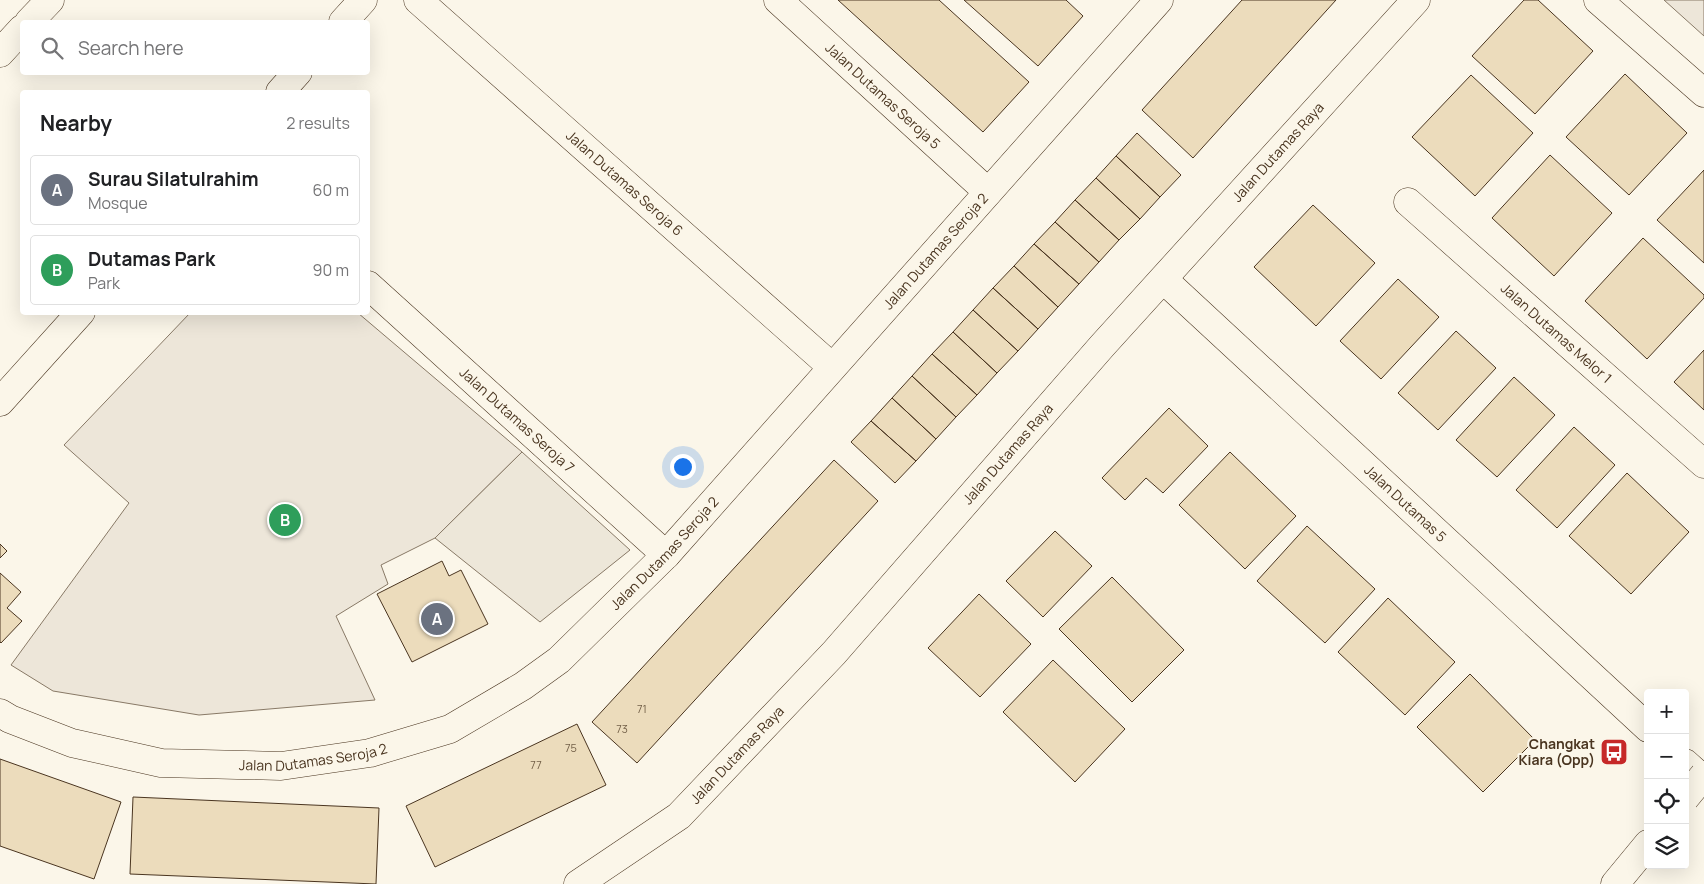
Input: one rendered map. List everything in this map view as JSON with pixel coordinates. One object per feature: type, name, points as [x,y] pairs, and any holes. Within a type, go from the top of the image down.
[{"type":"main road","points":[[31,20],[50,0]]},
{"type":"main road","points":[[345,20],[363,0]]},
{"type":"main road","name":"Jalan Dutamas Seroja 6","points":[[418,0],[832,367]]},
{"type":"main road","name":"Jalan Dutamas Seroja 5","points":[[778,0],[988,192]]},
{"type":"main road","name":"Jalan Dutamas Raya","points":[[578,884],[679,816],[834,653],[1102,346],[1164,280],[1416,0]]},
{"type":"main road","points":[[1598,0],[1704,93]]},
{"type":"main road","name":"Jalan Dutamas Seroja 2","points":[[0,712],[10,719],[72,743],[161,763],[282,766],[370,753],[450,729],[523,686],[559,660],[666,555],[988,192],[1153,2]]},
{"type":"main road","points":[[0,53],[20,31]]},
{"type":"main road","points":[[282,90],[295,75]]},
{"type":"main road","name":"Jalan Dutamas Melor 1","points":[[1408,202],[1704,464]]},
{"type":"main road","name":"Jalan Dutamas 5","points":[[1164,280],[1644,724]]},
{"type":"main road","name":"Jalan Dutamas Seroja 7","points":[[370,287],[666,555]]},
{"type":"main road","points":[[0,402],[78,315]]},
{"type":"main road","points":[[1689,767],[1704,780]]},
{"type":"main road","points":[[1689,793],[1704,775]]},
{"type":"main road","points":[[1618,881],[1644,849]]},
{"type":"shaded area","points":[[1664,0],[1704,0],[1704,36]]},
{"type":"shaded area","points":[[188,315],[360,315],[522,452],[435,538],[381,565],[388,584],[336,616],[375,700],[199,715],[53,691],[11,665],[129,503],[64,445]]},
{"type":"shaded area","points":[[522,452],[630,550],[540,622],[435,538]]},
{"type":"building","points":[[838,0],[939,0],[1029,82],[983,132]]},
{"type":"building","points":[[964,0],[1066,0],[1083,16],[1038,66]]},
{"type":"building","points":[[1242,0],[1336,0],[1193,158],[1142,110]]},
{"type":"building","points":[[1524,0],[1538,0],[1593,51],[1535,114],[1472,56]]},
{"type":"building","points":[[1625,74],[1687,133],[1629,195],[1566,137]]},
{"type":"building","points":[[1471,75],[1533,133],[1475,196],[1412,137]]},
{"type":"building","points":[[1137,133],[1181,175],[1160,197],[1116,156]]},
{"type":"building","points":[[1550,155],[1612,213],[1554,276],[1492,218]]},
{"type":"building","points":[[1116,156],[1160,197],[1140,219],[1096,178]]},
{"type":"building","points":[[1704,170],[1704,263],[1657,220]]},
{"type":"building","points":[[1096,178],[1140,219],[1119,240],[1075,200]]},
{"type":"building","points":[[1075,200],[1119,240],[1099,262],[1055,222]]},
{"type":"building","points":[[1313,205],[1375,263],[1316,326],[1254,267]]},
{"type":"building","points":[[1055,222],[1099,262],[1079,284],[1034,244]]},
{"type":"building","points":[[1643,238],[1704,295],[1704,298],[1647,359],[1585,301]]},
{"type":"building","points":[[1034,244],[1079,284],[1058,307],[1014,266]]},
{"type":"building","points":[[1014,266],[1058,307],[1038,329],[993,288]]},
{"type":"building","points":[[1398,279],[1439,317],[1381,379],[1340,341]]},
{"type":"building","points":[[993,288],[1038,329],[1018,351],[973,310]]},
{"type":"building","points":[[973,310],[1018,351],[997,373],[953,332]]},
{"type":"building","points":[[1456,331],[1496,368],[1438,430],[1398,393]]},
{"type":"building","points":[[953,332],[997,373],[977,395],[932,354]]},
{"type":"building","points":[[1704,350],[1704,410],[1674,382]]},
{"type":"building","points":[[932,354],[977,395],[956,417],[912,376]]},
{"type":"building","points":[[912,376],[956,417],[936,439],[892,398]]},
{"type":"building","points":[[1514,377],[1555,415],[1497,477],[1456,440]]},
{"type":"building","points":[[892,398],[936,439],[916,461],[871,421]]},
{"type":"building","points":[[1169,408],[1208,446],[1163,493],[1146,478],[1125,500],[1102,478]]},
{"type":"building","points":[[871,421],[916,461],[895,483],[851,442]]},
{"type":"building","points":[[1574,427],[1615,465],[1557,528],[1516,490]]},
{"type":"building","points":[[1230,452],[1296,516],[1245,569],[1179,505]]},
{"type":"building","points":[[834,460],[878,501],[637,763],[592,722]]},
{"type":"building","points":[[1627,473],[1689,532],[1631,594],[1569,536]]},
{"type":"building","points":[[1307,526],[1375,589],[1325,643],[1257,581]]},
{"type":"building","points":[[1055,531],[1092,566],[1043,617],[1006,581]]},
{"type":"building","points":[[0,544],[7,551],[0,558]]},
{"type":"building","points":[[442,561],[449,576],[461,570],[488,624],[412,662],[377,594]]},
{"type":"building","points":[[0,573],[21,592],[7,608],[22,621],[1,643],[0,642]]},
{"type":"building","points":[[1112,577],[1184,650],[1132,702],[1059,629]]},
{"type":"building","points":[[979,594],[1031,644],[980,697],[928,648]]},
{"type":"building","points":[[1388,598],[1455,662],[1405,715],[1338,652]]},
{"type":"building","points":[[1053,660],[1125,729],[1075,782],[1003,712]]},
{"type":"building","points":[[1470,674],[1535,740],[1483,792],[1417,727]]},
{"type":"building","points":[[577,724],[606,785],[435,867],[406,806]]},
{"type":"building","points":[[0,759],[121,802],[94,879],[0,846]]},
{"type":"building","points":[[133,797],[379,808],[376,884],[130,874]]},
{"type":"place","name":"Dutamas Park","points":[[285,520]]},
{"type":"place","name":"Surau Silatulrahim","points":[[437,619]]},
{"type":"place","name":"Changkat Kiara (Opp)","points":[[1614,752]]}]
